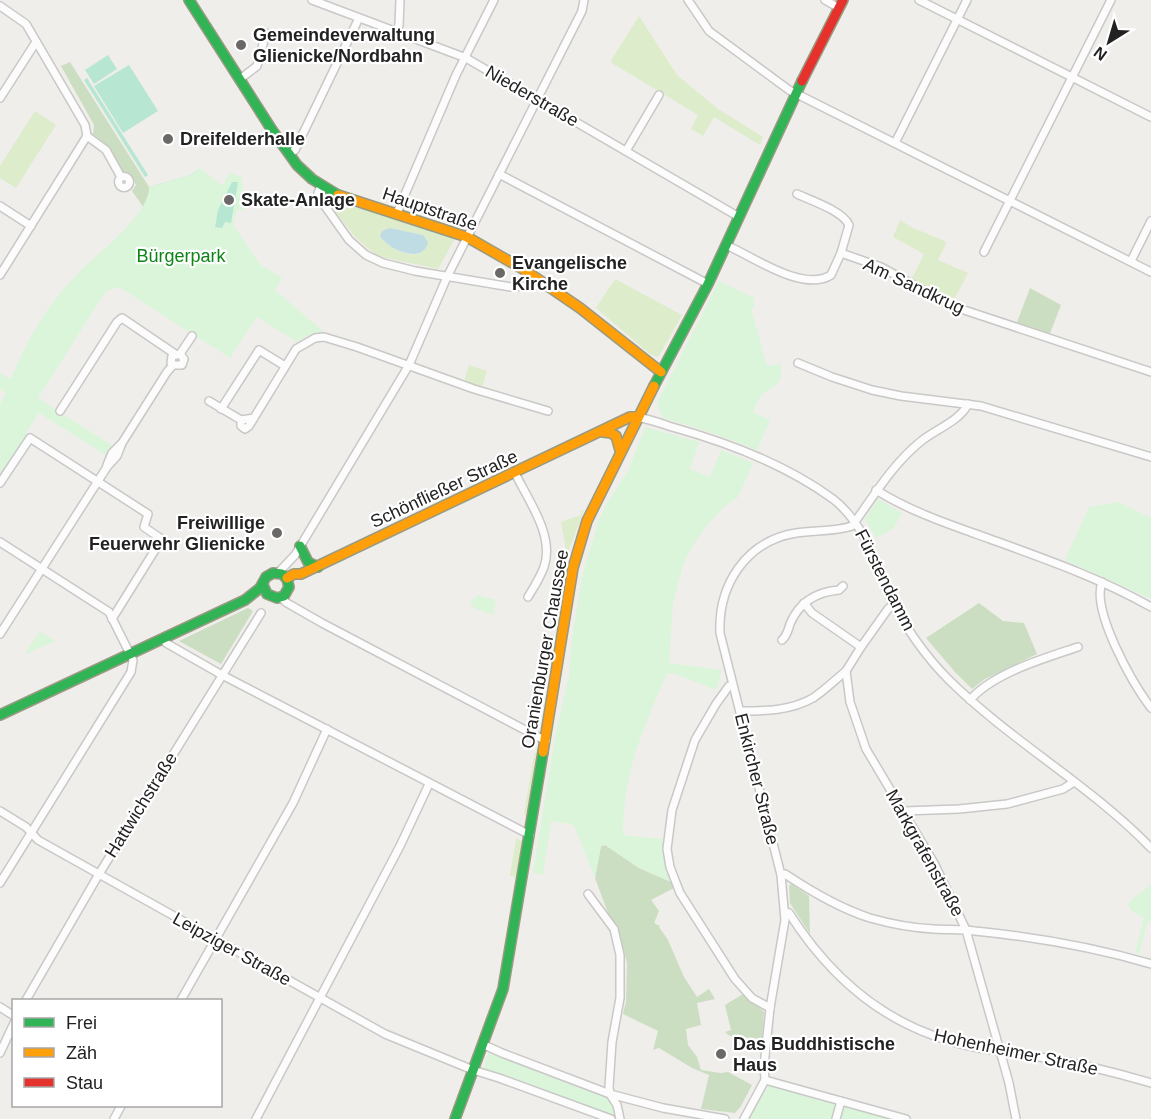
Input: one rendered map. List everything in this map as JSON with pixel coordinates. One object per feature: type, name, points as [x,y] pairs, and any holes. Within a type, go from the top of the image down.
[{"type":"main road","name":"Hauptstraße","points":[[189,0],[289,154],[304,172],[321,186],[339,196],[467,237],[540,280],[586,312],[662,372]]},
{"type":"main road","name":"Oranienburger Chaussee","points":[[455,1119],[507,974],[573,568],[587,521],[620,450],[708,284],[771,144],[841,4]]},
{"type":"main road","name":"Schönfließer Straße","points":[[285,578],[318,567],[630,417],[637,417]]},
{"type":"main road","points":[[600,432],[616,434],[620,450]]},
{"type":"main road","points":[[300,546],[308,562],[318,567]]},
{"type":"main road","points":[[267,576],[285,578],[287,593],[281,598],[273,598],[265,590],[267,576]]},
{"type":"main road","points":[[0,715],[265,590]]},
{"type":"street","name":"Niederstraße","points":[[312,0],[466,58],[739,217]]},
{"type":"street","points":[[396,32],[399,25],[400,0]]},
{"type":"street","points":[[397,213],[456,75],[495,0]]},
{"type":"street","points":[[285,578],[300,546],[409,365],[447,277],[582,11],[584,0]]},
{"type":"street","points":[[688,0],[709,31],[796,94],[1151,272]]},
{"type":"street","points":[[825,0],[841,4]]},
{"type":"street","points":[[919,0],[1151,117]]},
{"type":"street","points":[[895,143],[967,0]]},
{"type":"street","points":[[984,252],[1111,0]]},
{"type":"street","points":[[0,6],[26,24],[85,125],[87,136],[0,275]]},
{"type":"street","points":[[289,154],[295,150],[360,18]]},
{"type":"street","points":[[240,79],[257,66],[266,33]]},
{"type":"street","points":[[1,94],[36,42]]},
{"type":"street","points":[[626,151],[659,95]]},
{"type":"street","points":[[87,136],[106,150],[122,177]]},
{"type":"street","points":[[499,174],[708,284]]},
{"type":"street","points":[[321,186],[318,193],[320,199],[349,240],[366,255],[383,263],[447,277],[511,287],[529,286],[540,280]]},
{"type":"street","points":[[796,194],[846,219],[849,225],[840,253]]},
{"type":"street","points":[[0,206],[31,226]]},
{"type":"street","points":[[1131,261],[1151,221]]},
{"type":"street","name":"Am Sandkrug","points":[[726,245],[780,273],[812,279],[821,279],[831,275],[840,253],[881,267],[952,306],[1151,372]]},
{"type":"street","points":[[0,634],[107,467],[117,456],[122,443],[173,365],[179,367],[183,363],[178,354],[122,318],[117,322],[60,411]]},
{"type":"street","points":[[178,354],[192,336]]},
{"type":"street","points":[[209,401],[241,420],[241,426],[245,429],[296,349],[315,338],[324,337],[474,389],[548,411]]},
{"type":"street","points":[[221,408],[258,350],[285,366]]},
{"type":"street","points":[[798,363],[842,381],[872,390],[968,404],[1023,417],[1151,457]]},
{"type":"street","points":[[855,522],[876,490],[906,454],[921,441],[959,416],[968,404]]},
{"type":"street","name":"Fürstendamm","points":[[637,417],[701,436],[771,464],[832,498],[855,522],[871,549],[894,604],[924,651],[947,678],[970,700],[1119,818],[1151,848]]},
{"type":"street","points":[[0,483],[30,438],[148,514],[144,527],[161,540],[112,619]]},
{"type":"street","points":[[515,473],[541,526],[547,551],[544,567],[528,597]]},
{"type":"street","points":[[876,490],[944,523],[1102,582],[1151,607]]},
{"type":"street","name":"Enkircher Straße","points":[[744,1119],[765,1080],[764,1066],[770,1008],[785,912],[781,875],[732,685],[720,633],[720,620],[726,588],[741,564],[765,543],[794,533],[849,527],[855,522]]},
{"type":"street","points":[[0,542],[110,612],[133,660],[131,672],[0,884]]},
{"type":"street","points":[[1102,582],[1100,597],[1111,635],[1133,682],[1151,708]]},
{"type":"street","points":[[782,640],[786,637],[792,620],[804,603],[824,591],[839,590],[843,585]]},
{"type":"street","points":[[281,598],[322,623],[546,741]]},
{"type":"street","points":[[804,603],[812,613],[861,646]]},
{"type":"street","points":[[740,711],[779,710],[812,698],[846,671],[861,646],[894,604]]},
{"type":"street","name":"Hattwichstraße","points":[[27,999],[99,874],[261,613]]},
{"type":"street","points":[[163,639],[166,643],[222,675],[530,836]]},
{"type":"street","points":[[970,700],[979,691],[1005,676],[1045,658],[1078,647]]},
{"type":"street","name":"Markgrafenstraße","points":[[846,671],[850,702],[860,735],[879,772],[942,878],[966,930],[1010,1083],[1016,1119]]},
{"type":"street","points":[[732,685],[716,704],[695,740],[674,800],[668,829],[667,849],[670,867],[680,893],[735,979],[752,998],[770,1008]]},
{"type":"street","points":[[182,999],[293,803],[327,729]]},
{"type":"street","points":[[904,811],[1007,804],[1064,789],[1074,782]]},
{"type":"street","points":[[256,1119],[400,846],[429,784]]},
{"type":"street","name":"Leipziger Straße","points":[[0,811],[31,832],[38,840],[386,1034],[472,1070],[611,1119]]},
{"type":"street","points":[[781,875],[785,874],[830,901],[870,918],[925,929],[1014,935],[1077,946],[1151,964]]},
{"type":"street","points":[[588,894],[614,929],[620,955],[620,998],[610,1056],[610,1094],[618,1105],[620,1119]]},
{"type":"street","name":"Hohenheimer Straße","points":[[785,912],[789,913],[808,942],[828,966],[849,986],[877,1008],[900,1021],[933,1036],[974,1047],[1078,1064],[1151,1083]]},
{"type":"street","points":[[0,1053],[12,1027]]},
{"type":"street","points":[[482,1044],[610,1094],[663,1108],[725,1119]]},
{"type":"street","points":[[765,1080],[906,1119]]},
{"type":"street","points":[[836,1119],[841,1101]]},
{"type":"green space","points":[[639,16],[677,75],[718,109],[763,137],[760,145],[714,117],[703,136],[691,129],[698,115],[610,62]]},
{"type":"green space","points":[[108,55],[117,69],[94,84],[85,70]]},
{"type":"green space","points":[[70,62],[149,187],[190,175],[200,168],[149,215],[132,191],[136,185],[132,177],[123,172],[106,144],[93,134],[94,125],[61,66]]},
{"type":"green space","points":[[129,65],[158,111],[123,133],[94,86]]},
{"type":"green space","points":[[87,78],[148,175],[145,177],[84,80]]},
{"type":"green space","points":[[35,111],[56,125],[16,188],[0,178],[0,166]]},
{"type":"green space","name":"Bürgerpark","points":[[200,168],[222,186],[230,173],[242,177],[244,210],[237,210],[233,225],[260,264],[282,278],[275,290],[324,332],[307,336],[297,342],[257,317],[230,358],[119,287],[106,291],[38,398],[113,446],[107,456],[39,413],[0,479],[0,405],[5,393],[0,389],[0,373],[11,379],[40,320],[80,271],[132,221],[147,198],[149,187],[190,175]]},
{"type":"green space","name":"Skate-Anlage","points":[[232,182],[238,182],[231,223],[225,222],[222,228],[215,227],[218,210]]},
{"type":"green space","points":[[326,200],[382,213],[455,239],[438,269],[377,256],[355,237]],"holes":[[[390,228],[423,235],[428,242],[425,249],[413,254],[390,246],[380,236],[382,231]]]},
{"type":"green space","points":[[900,220],[947,242],[938,260],[968,273],[955,298],[949,300],[911,280],[924,254],[893,237]]},
{"type":"green space","points":[[615,279],[682,315],[659,356],[650,354],[596,308]]},
{"type":"green space","points":[[719,281],[754,298],[754,307],[751,308],[767,366],[781,364],[781,377],[775,386],[761,397],[753,412],[770,420],[757,450],[710,432],[663,418],[657,403]]},
{"type":"green space","points":[[1030,288],[1061,305],[1049,336],[1016,325]]},
{"type":"green space","points":[[469,365],[487,371],[482,387],[464,382]]},
{"type":"green space","points":[[645,427],[699,442],[690,469],[710,477],[721,450],[753,463],[738,497],[725,506],[708,524],[693,545],[683,565],[673,603],[669,663],[722,670],[716,690],[667,673],[636,751],[626,791],[623,835],[663,839],[665,860],[671,882],[639,868],[605,845],[601,846],[595,878],[574,825],[551,821],[543,875],[533,873],[556,732],[569,676],[572,637],[583,573],[599,520],[629,469]]},
{"type":"green space","points":[[878,499],[902,513],[893,529],[876,538],[865,519]]},
{"type":"green space","points":[[1119,502],[1151,518],[1151,599],[1065,560],[1089,507]]},
{"type":"green space","points":[[584,510],[567,555],[561,522],[581,515],[581,511]]},
{"type":"green space","points":[[478,595],[496,600],[493,615],[474,608],[470,602]]},
{"type":"green space","points":[[979,603],[1003,621],[1024,623],[1037,654],[985,679],[972,689],[926,638]]},
{"type":"green space","points":[[248,608],[253,611],[221,664],[179,641]]},
{"type":"green space","points":[[40,631],[55,641],[26,654],[25,653]]},
{"type":"green space","points":[[540,746],[529,824],[524,813],[534,755]]},
{"type":"green space","points":[[516,838],[522,841],[517,877],[510,876]]},
{"type":"green space","points":[[605,845],[639,868],[671,882],[674,888],[651,900],[659,911],[654,923],[660,926],[684,977],[697,997],[709,989],[715,999],[697,1003],[701,1025],[686,1029],[688,1045],[697,1057],[701,1070],[728,1072],[752,1085],[735,1113],[701,1109],[709,1075],[692,1068],[659,1048],[653,1050],[658,1031],[623,1014],[626,1001],[627,963],[621,941],[612,924],[595,878],[601,846]]},
{"type":"green space","points":[[791,884],[809,896],[810,934],[790,903],[789,886]]},
{"type":"green space","points":[[1151,884],[1151,922],[1148,921],[1139,954],[1135,953],[1144,918],[1131,910],[1128,905]]},
{"type":"green space","points":[[743,994],[764,1012],[762,1039],[730,1036],[725,1032],[731,1030],[725,1005]]},
{"type":"green space","points":[[489,1052],[608,1097],[614,1114],[610,1117],[483,1070]]},
{"type":"green space","points":[[766,1083],[834,1102],[837,1105],[834,1119],[748,1119]]},
{"type":"green space","points":[[843,1106],[845,1106],[895,1119],[839,1119]]},
{"type":"water","points":[[390,228],[423,235],[428,242],[425,249],[413,254],[390,246],[380,236],[382,231]]},
{"type":"traffic: fast","points":[[189,0],[297,165],[312,179],[338,195]]},
{"type":"traffic: fast","points":[[654,386],[708,284],[802,81]]},
{"type":"traffic: fast","points":[[300,546],[308,562],[318,567]]},
{"type":"traffic: fast","points":[[0,715],[245,600],[260,588],[266,577],[273,573],[282,574],[287,579],[289,587],[284,596],[277,598],[267,594],[263,585]]},
{"type":"traffic: fast","points":[[455,1119],[503,989],[543,752]]},
{"type":"traffic: slow","points":[[338,195],[467,237],[523,269],[580,308],[661,372]]},
{"type":"traffic: slow","points":[[543,752],[573,568],[587,521],[654,386]]},
{"type":"traffic: slow","points":[[287,578],[294,574],[301,574],[630,417],[637,417]]},
{"type":"traffic: slow","points":[[603,432],[616,436],[620,450]]},
{"type":"traffic: jam","points":[[802,81],[843,0]]},
{"type":"place","name":"Gemeindeverwaltung Glienicke/Nordbahn","points":[[241,45]]},
{"type":"place","name":"Dreifelderhalle","points":[[168,139]]},
{"type":"place","name":"Skate-Anlage","points":[[229,200]]},
{"type":"place","name":"Evangelische Kirche","points":[[500,273]]},
{"type":"place","name":"Freiwillige Feuerwehr Glienicke","points":[[277,533]]},
{"type":"place","name":"Das Buddhistische Haus","points":[[721,1054]]}]
